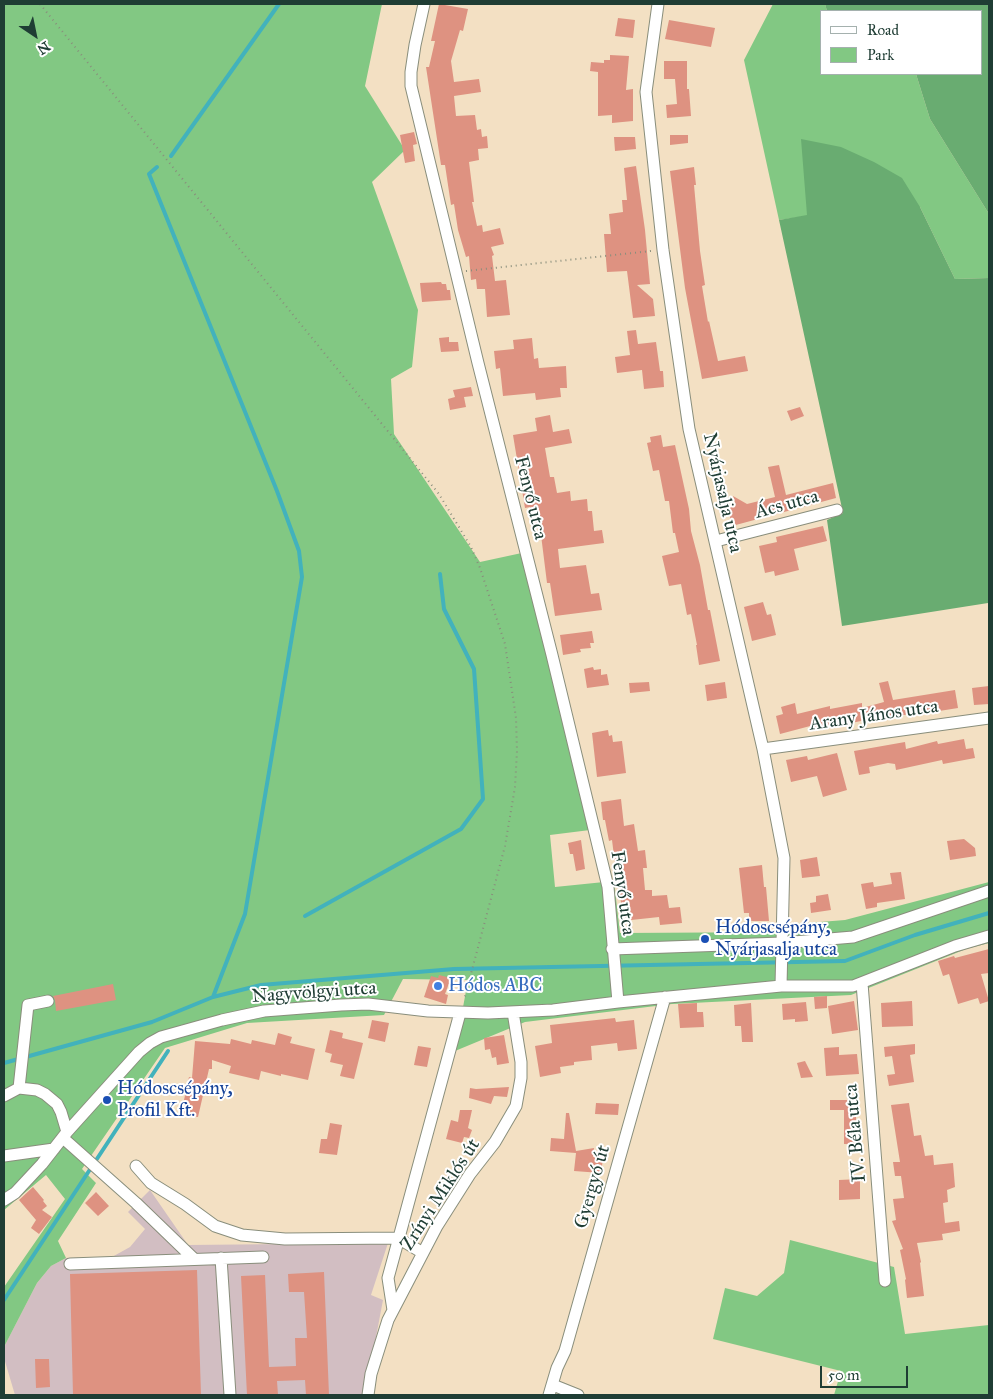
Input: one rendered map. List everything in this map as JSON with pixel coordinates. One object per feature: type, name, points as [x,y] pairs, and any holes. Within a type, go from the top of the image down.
[{"type":"street","name":"Fenyő utca","points":[[424,4],[415,45],[411,86],[608,887],[618,1002]]},
{"type":"street","name":"Nyárjasalja utca","points":[[658,4],[646,92],[663,250],[689,429],[763,749],[784,858],[781,986]]},
{"type":"street","name":"Ács utca","points":[[716,541],[837,510]]},
{"type":"street","name":"Arany János utca","points":[[763,749],[989,718]]},
{"type":"street","points":[[612,949],[782,943],[853,937],[989,891]]},
{"type":"street","name":"Nagyvölgyi utca","points":[[4,1200],[21,1186],[139,1052],[161,1037],[222,1020],[264,1011],[322,1006],[368,1004],[428,1011],[512,1012],[553,1010],[781,986],[852,986],[955,946],[989,936]]},
{"type":"street","name":"IV. Béla utca","points":[[862,983],[885,1281]]},
{"type":"street","name":"Gyergyó út","points":[[578,1395],[551,1390],[564,1351],[665,997]]},
{"type":"street","points":[[19,1088],[28,1005],[48,1001]]},
{"type":"street","points":[[393,1310],[388,1278],[460,1012]]},
{"type":"street","name":"Zrínyi Miklós út","points":[[368,1395],[371,1374],[393,1310],[437,1226],[466,1181],[496,1142],[516,1106],[521,1078],[521,1062],[512,1012]]},
{"type":"street","points":[[4,1096],[19,1088],[37,1090],[52,1099],[61,1112],[65,1135],[86,1159],[136,1203],[194,1259]]},
{"type":"street","points":[[4,1156],[54,1149]]},
{"type":"street","points":[[136,1166],[151,1183],[185,1204],[215,1226],[242,1235],[285,1240],[398,1238],[423,1253]]},
{"type":"street","points":[[70,1264],[263,1257]]},
{"type":"street","points":[[220,1258],[230,1395]]},
{"type":"path","points":[[40,4],[439,494],[471,547],[492,601],[505,644],[516,718],[517,751],[515,787],[504,846],[460,1012]]},
{"type":"path","points":[[456,272],[663,250]]},
{"type":"shaded area","points":[[150,1190],[188,1245],[388,1243],[371,1295],[383,1300],[365,1395],[15,1395],[4,1358],[4,1347],[37,1283],[51,1266],[66,1258],[112,1257],[130,1247],[145,1229],[128,1212]]},
{"type":"green space","points":[[4,4],[382,4],[365,86],[405,150],[372,182],[418,310],[412,367],[391,379],[394,434],[480,562],[531,551],[598,829],[550,835],[555,887],[614,881],[620,933],[795,932],[795,924],[845,920],[989,882],[989,943],[966,949],[851,995],[672,1004],[525,1022],[455,1051],[468,980],[403,979],[384,1015],[247,1023],[165,1048],[82,1169],[96,1183],[58,1241],[66,1258],[51,1266],[37,1283],[4,1347],[4,1287],[65,1199],[46,1175],[4,1210]]},
{"type":"green space","points":[[773,4],[825,4],[827,10],[820,10],[820,75],[916,75],[930,119],[989,214],[989,278],[955,279],[920,207],[779,220],[744,60]]},
{"type":"green space","points":[[825,4],[989,4],[989,214],[930,119],[916,75],[983,75],[983,10],[827,10]]},
{"type":"green space","points":[[801,139],[841,147],[874,162],[902,178],[920,207],[955,279],[989,278],[989,606],[988,603],[842,626],[827,520],[843,513],[779,220],[807,215]]},
{"type":"green space","points":[[790,1240],[894,1267],[905,1334],[989,1325],[989,1395],[834,1395],[841,1371],[713,1339],[725,1288],[757,1296],[784,1273]]},
{"type":"building","points":[[439,4],[468,9],[463,31],[460,30],[451,61],[454,82],[479,79],[481,92],[454,96],[456,116],[475,115],[477,130],[481,129],[482,137],[487,136],[488,148],[478,149],[479,160],[469,162],[474,202],[472,202],[477,226],[482,225],[483,232],[500,228],[504,244],[491,247],[494,255],[492,256],[495,281],[506,280],[510,315],[487,317],[485,289],[477,289],[476,279],[471,280],[469,256],[466,257],[458,230],[454,204],[451,205],[445,165],[441,165],[426,67],[429,67],[435,41],[431,41]]},
{"type":"building","points":[[618,18],[635,20],[633,38],[615,36]]},
{"type":"building","points":[[669,20],[715,28],[711,47],[665,39]]},
{"type":"building","points":[[610,55],[629,56],[626,90],[633,89],[633,121],[612,123],[612,115],[598,116],[598,72],[590,71],[591,62],[604,63],[604,60],[610,60]]},
{"type":"building","points":[[664,61],[687,61],[687,89],[689,89],[691,116],[667,118],[666,105],[677,104],[675,79],[664,79]]},
{"type":"building","points":[[414,132],[417,144],[413,145],[415,161],[405,163],[400,135]]},
{"type":"building","points":[[670,135],[688,135],[688,143],[670,145]]},
{"type":"building","points":[[614,137],[635,137],[636,149],[615,151]]},
{"type":"building","points":[[636,166],[650,284],[637,285],[653,299],[655,316],[633,318],[627,271],[607,272],[604,234],[611,234],[609,214],[623,212],[622,200],[627,200],[624,168]]},
{"type":"building","points":[[694,167],[700,251],[705,285],[702,286],[708,322],[718,361],[745,356],[748,371],[702,379],[685,288],[670,171]]},
{"type":"building","points":[[441,282],[446,284],[447,290],[450,290],[451,300],[422,302],[420,283]]},
{"type":"building","points":[[636,330],[638,344],[656,342],[660,371],[663,371],[664,387],[644,389],[642,370],[617,373],[615,357],[630,355],[627,331]]},
{"type":"building","points":[[449,337],[449,342],[458,342],[459,351],[441,352],[439,338]]},
{"type":"building","points":[[532,338],[534,359],[538,358],[539,368],[566,366],[567,388],[560,388],[561,397],[536,400],[535,393],[503,396],[500,368],[496,369],[494,351],[514,349],[513,340]]},
{"type":"building","points":[[471,387],[473,396],[464,397],[466,407],[450,410],[448,399],[455,397],[453,390]]},
{"type":"building","points":[[800,407],[804,416],[791,421],[787,411]]},
{"type":"building","points":[[550,415],[553,432],[569,429],[572,443],[545,448],[550,477],[554,477],[557,493],[570,491],[571,501],[587,499],[588,511],[592,511],[594,531],[602,530],[604,543],[558,549],[560,568],[586,565],[591,594],[599,593],[602,610],[555,616],[550,583],[547,583],[540,527],[533,528],[530,507],[525,508],[513,435],[537,431],[535,418]]},
{"type":"building","points":[[661,435],[663,447],[675,445],[689,509],[691,531],[720,661],[699,665],[691,614],[687,615],[681,584],[669,586],[662,556],[679,552],[675,533],[673,533],[669,501],[665,501],[659,470],[653,471],[647,443],[651,442],[650,437]]},
{"type":"building","points":[[779,465],[786,495],[833,483],[836,498],[732,526],[727,504],[735,503],[733,496],[747,504],[775,497],[768,467]]},
{"type":"building","points":[[823,526],[827,541],[794,549],[799,570],[775,576],[774,571],[765,573],[759,546],[777,542],[776,537]]},
{"type":"building","points":[[763,602],[767,615],[771,614],[776,635],[752,641],[744,607]]},
{"type":"building","points":[[592,631],[594,643],[590,643],[591,648],[580,649],[581,652],[563,655],[560,635]]},
{"type":"building","points":[[593,667],[594,670],[601,669],[601,675],[607,674],[609,685],[587,688],[584,669]]},
{"type":"building","points":[[888,681],[893,700],[955,690],[958,708],[908,716],[908,714],[877,722],[876,718],[815,730],[814,725],[780,734],[776,716],[783,714],[781,707],[795,703],[797,714],[830,706],[830,709],[862,703],[862,708],[884,702],[879,683]]},
{"type":"building","points":[[649,682],[650,691],[630,693],[629,683]]},
{"type":"building","points":[[725,682],[727,698],[707,701],[705,685]]},
{"type":"building","points":[[989,686],[989,704],[974,705],[972,688]]},
{"type":"building","points":[[608,730],[609,736],[612,735],[613,742],[622,741],[626,773],[597,777],[592,733]]},
{"type":"building","points":[[964,739],[966,749],[973,748],[975,758],[943,764],[942,760],[896,770],[895,764],[888,763],[869,767],[870,773],[859,775],[854,751],[905,742],[906,749],[937,741],[938,744]]},
{"type":"building","points":[[837,753],[847,790],[823,797],[817,776],[791,782],[786,760],[807,756],[808,760]]},
{"type":"building","points":[[621,799],[624,826],[634,824],[638,851],[645,850],[647,868],[643,868],[645,890],[652,890],[652,896],[667,895],[669,908],[680,907],[682,923],[660,925],[659,917],[622,921],[619,871],[616,872],[612,840],[609,841],[605,820],[603,820],[601,802]]},
{"type":"building","points":[[964,839],[975,848],[976,856],[950,860],[947,841]]},
{"type":"building","points":[[581,840],[585,869],[576,871],[573,854],[570,854],[568,843]]},
{"type":"building","points":[[817,857],[820,876],[802,878],[800,860]]},
{"type":"building","points":[[762,865],[769,921],[749,921],[749,913],[744,913],[739,868]]},
{"type":"building","points":[[901,872],[905,899],[877,903],[877,907],[866,909],[861,884],[873,882],[874,887],[892,884],[890,873]]},
{"type":"building","points":[[828,894],[831,910],[811,913],[810,903],[816,902],[816,896]]},
{"type":"building","points":[[989,949],[989,973],[981,974],[989,1001],[980,1004],[978,998],[958,1004],[949,974],[943,976],[938,961]]},
{"type":"building","name":"Hódos ABC","points":[[439,975],[451,978],[445,994],[448,995],[446,1004],[424,997],[431,976],[438,978]]},
{"type":"building","points":[[113,984],[116,1000],[56,1011],[53,996]]},
{"type":"building","points":[[827,996],[827,1008],[815,1009],[814,997]]},
{"type":"building","points":[[854,1001],[858,1030],[832,1034],[828,1006]]},
{"type":"building","points":[[912,1001],[913,1026],[882,1027],[881,1003]]},
{"type":"building","points":[[806,1002],[808,1021],[795,1022],[795,1019],[783,1020],[782,1004]]},
{"type":"building","points":[[697,1003],[697,1012],[703,1012],[704,1027],[680,1028],[678,1004]]},
{"type":"building","points":[[751,1003],[753,1042],[742,1042],[741,1026],[735,1026],[734,1005]]},
{"type":"building","points":[[615,1018],[616,1022],[634,1020],[637,1049],[618,1051],[617,1043],[591,1046],[592,1060],[574,1062],[574,1065],[560,1067],[561,1073],[540,1077],[535,1046],[552,1043],[550,1025]]},
{"type":"building","points":[[372,1020],[389,1023],[385,1042],[368,1038]]},
{"type":"building","points":[[330,1030],[343,1033],[342,1038],[363,1043],[354,1079],[340,1076],[343,1065],[330,1062],[332,1054],[325,1052]]},
{"type":"building","points":[[278,1033],[292,1037],[290,1043],[315,1049],[308,1080],[261,1071],[259,1080],[229,1073],[231,1066],[212,1060],[212,1069],[209,1069],[198,1117],[181,1114],[189,1077],[192,1078],[195,1041],[230,1044],[231,1039],[251,1044],[252,1040],[275,1045]]},
{"type":"building","points":[[504,1035],[509,1063],[497,1065],[496,1057],[492,1058],[490,1049],[485,1050],[484,1038]]},
{"type":"building","points":[[915,1044],[915,1054],[910,1055],[914,1082],[889,1086],[887,1075],[895,1074],[892,1056],[885,1057],[884,1047]]},
{"type":"building","points":[[418,1046],[431,1048],[427,1067],[414,1065]]},
{"type":"building","points":[[839,1047],[839,1055],[857,1054],[859,1074],[826,1076],[824,1048]]},
{"type":"building","points":[[805,1061],[813,1077],[801,1078],[797,1063]]},
{"type":"building","points":[[509,1087],[507,1097],[494,1096],[491,1104],[469,1098],[470,1088]]},
{"type":"building","points":[[830,1100],[856,1100],[856,1125],[861,1125],[861,1144],[844,1144],[844,1110],[830,1110]]},
{"type":"building","points":[[596,1103],[619,1104],[618,1115],[595,1114]]},
{"type":"building","points":[[909,1103],[914,1136],[921,1135],[925,1156],[933,1155],[934,1165],[953,1163],[955,1187],[947,1190],[948,1202],[943,1203],[945,1223],[959,1221],[960,1231],[942,1234],[943,1240],[917,1243],[924,1296],[907,1298],[906,1279],[900,1250],[903,1249],[892,1221],[896,1220],[893,1199],[904,1198],[901,1176],[895,1176],[893,1162],[900,1162],[891,1105]]},
{"type":"building","points":[[460,1110],[472,1110],[468,1128],[472,1130],[469,1138],[464,1137],[462,1143],[446,1139],[451,1120],[458,1122]]},
{"type":"building","points":[[566,1113],[569,1113],[576,1151],[594,1148],[593,1157],[603,1158],[601,1173],[574,1171],[576,1153],[550,1151],[551,1138],[564,1139]]},
{"type":"building","points":[[330,1123],[342,1125],[337,1155],[319,1153],[321,1139],[327,1139]]},
{"type":"building","points":[[860,1179],[860,1199],[839,1200],[839,1180]]},
{"type":"building","points":[[33,1187],[47,1206],[42,1210],[52,1217],[39,1234],[31,1228],[36,1220],[19,1200]]},
{"type":"building","points":[[96,1192],[109,1206],[98,1216],[85,1203]]},
{"type":"building","points":[[197,1270],[201,1395],[73,1395],[70,1274]]},
{"type":"building","points":[[324,1272],[329,1395],[306,1395],[305,1380],[277,1381],[278,1395],[247,1395],[241,1276],[265,1275],[269,1367],[296,1366],[295,1338],[307,1338],[304,1292],[289,1292],[288,1274]]},
{"type":"building","points":[[35,1359],[49,1359],[50,1387],[36,1388]]},
{"type":"waterway","points":[[171,156],[279,4]]},
{"type":"waterway","points":[[157,167],[149,174],[277,491],[299,551],[302,577],[245,914],[213,997]]},
{"type":"waterway","points":[[305,916],[461,829],[483,799],[474,669],[444,609],[440,574]]},
{"type":"waterway","points":[[4,1063],[152,1022],[213,997],[261,985],[454,969],[845,961],[915,935],[989,913]]},
{"type":"waterway","points":[[4,1300],[168,1051]]},
{"type":"place","name":"Hódoscsépány, Nyárjasalja utca","points":[[705,939]]},
{"type":"place","name":"Hódos ABC","points":[[438,986]]},
{"type":"place","name":"Hódoscsépány, Profil Kft.","points":[[107,1100]]}]
